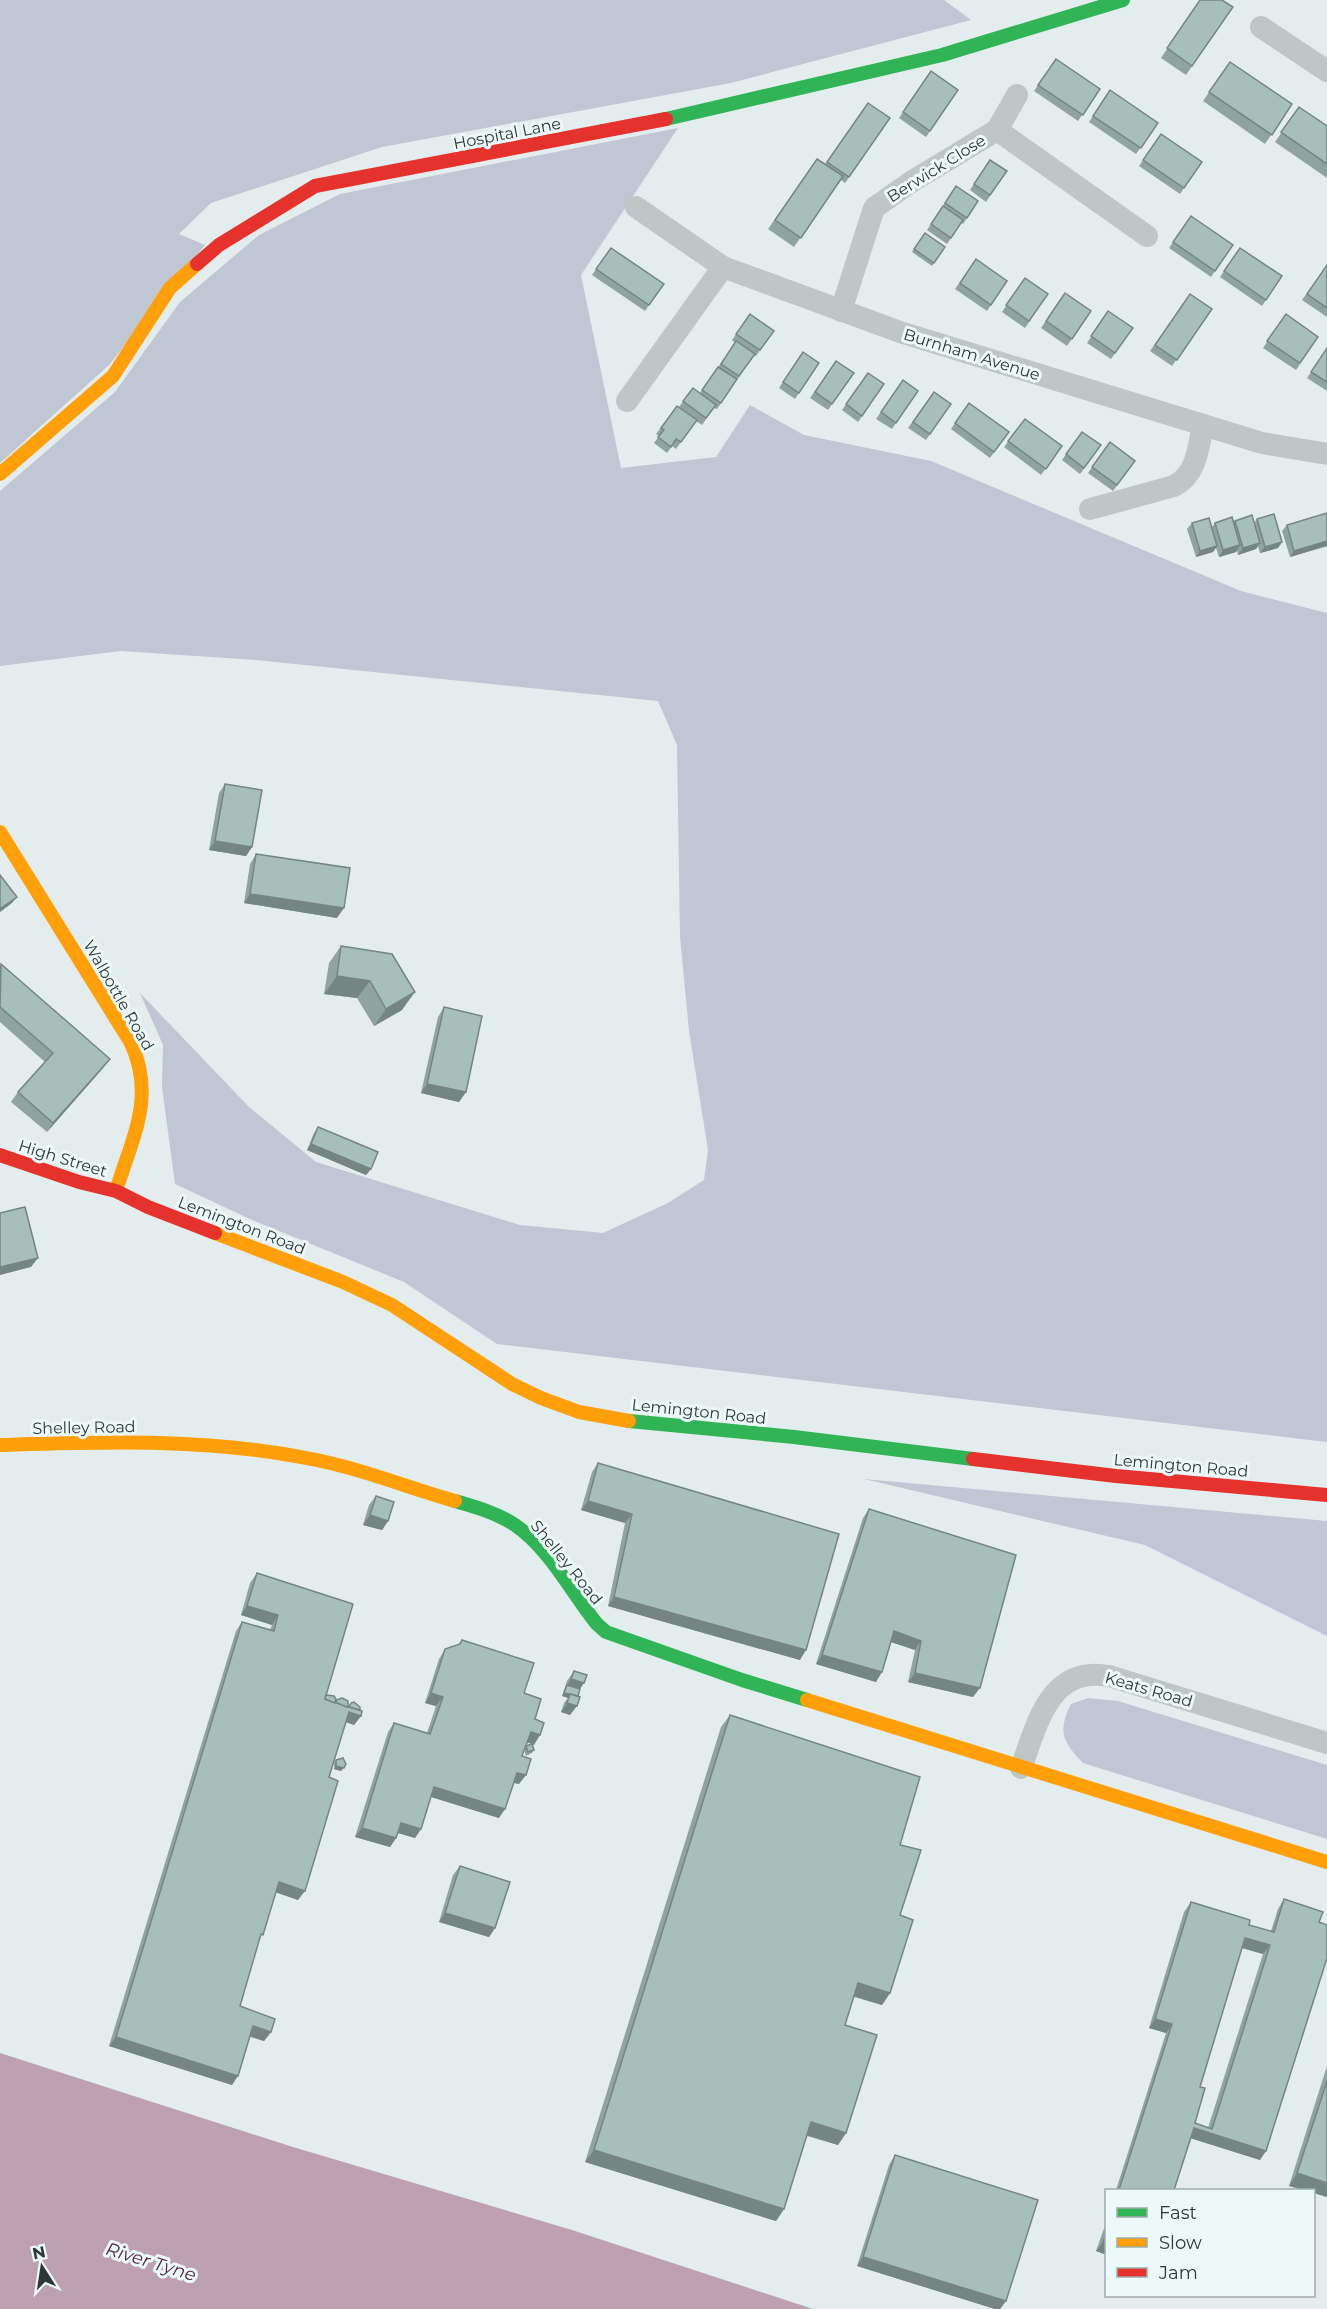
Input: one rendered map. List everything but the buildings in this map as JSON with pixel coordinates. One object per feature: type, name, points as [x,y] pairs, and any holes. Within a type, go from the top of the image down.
[{"type":"street","name":"Hospital Lane","points":[[0,474],[113,376],[170,288],[219,244],[315,186],[707,111],[942,55],[1123,0]]},
{"type":"street","points":[[1261,27],[1327,71]]},
{"type":"street","points":[[997,130],[1017,95]]},
{"type":"street","name":"Berwick Close","points":[[841,311],[874,208],[910,182],[997,130],[1147,236]]},
{"type":"street","name":"Burnham Avenue","points":[[636,207],[723,267],[841,311],[900,332],[1262,443],[1327,454]]},
{"type":"street","points":[[627,401],[723,267]]},
{"type":"street","points":[[1089,509],[1174,486],[1184,480],[1192,471],[1203,425]]},
{"type":"street","name":"Walbottle Road","points":[[0,831],[125,1033],[140,1062],[143,1083],[141,1107],[116,1191]]},
{"type":"street","name":"High Street","points":[[0,1155],[79,1182],[116,1191]]},
{"type":"street","name":"Lemington Road","points":[[116,1191],[148,1207],[343,1282],[382,1301],[512,1384],[579,1412],[636,1422],[794,1437],[1116,1476],[1327,1495]]},
{"type":"street","name":"Shelley Road","points":[[0,1445],[127,1442],[211,1445],[291,1455],[355,1470],[474,1507],[503,1518],[532,1541],[580,1606],[606,1632],[742,1680],[1327,1862]]},
{"type":"street","name":"Keats Road","points":[[1022,1768],[1046,1702],[1070,1681],[1095,1673],[1327,1743]]},
{"type":"shaded area","points":[[0,0],[944,0],[971,20],[731,83],[382,147],[211,203],[179,234],[205,245],[109,365],[0,463]]},
{"type":"shaded area","points":[[678,128],[581,275],[621,468],[716,457],[750,405],[804,435],[931,461],[1241,591],[1327,613],[1327,1442],[497,1344],[404,1282],[250,1219],[175,1184],[162,1087],[163,1045],[140,993],[249,1107],[316,1162],[520,1225],[603,1233],[668,1203],[704,1180],[708,1150],[689,1031],[680,936],[677,745],[658,701],[256,660],[121,651],[0,666],[0,491],[115,392],[180,302],[259,235],[340,194]]},
{"type":"shaded area","points":[[864,1479],[1327,1521],[1327,1636],[1145,1545]]},
{"type":"shaded area","points":[[1088,1698],[1118,1701],[1327,1765],[1327,1839],[1083,1763],[1071,1749],[1063,1729],[1071,1704]]},
{"type":"water","name":"River Tyne","points":[[0,2053],[293,2147],[572,2230],[813,2309],[0,2309]]},
{"type":"traffic: fast","points":[[666,119],[942,55],[1123,0]]},
{"type":"traffic: fast","points":[[629,1421],[794,1437],[973,1459]]},
{"type":"traffic: fast","points":[[455,1501],[501,1517],[528,1535],[549,1558],[597,1624],[606,1632],[742,1680],[807,1700]]},
{"type":"traffic: slow","points":[[0,474],[113,376],[170,288],[197,264]]},
{"type":"traffic: slow","points":[[0,832],[131,1043],[138,1063],[141,1082],[139,1118],[116,1191]]},
{"type":"traffic: slow","points":[[215,1233],[343,1282],[392,1305],[512,1384],[541,1398],[579,1412],[629,1421]]},
{"type":"traffic: slow","points":[[0,1445],[153,1443],[230,1447],[306,1458],[344,1467],[455,1501]]},
{"type":"traffic: slow","points":[[807,1700],[1327,1862]]},
{"type":"traffic: jam","points":[[197,264],[219,245],[315,186],[666,119]]},
{"type":"traffic: jam","points":[[0,1155],[79,1182],[116,1191],[148,1207],[215,1233]]},
{"type":"traffic: jam","points":[[973,1459],[1116,1476],[1327,1495]]}]
